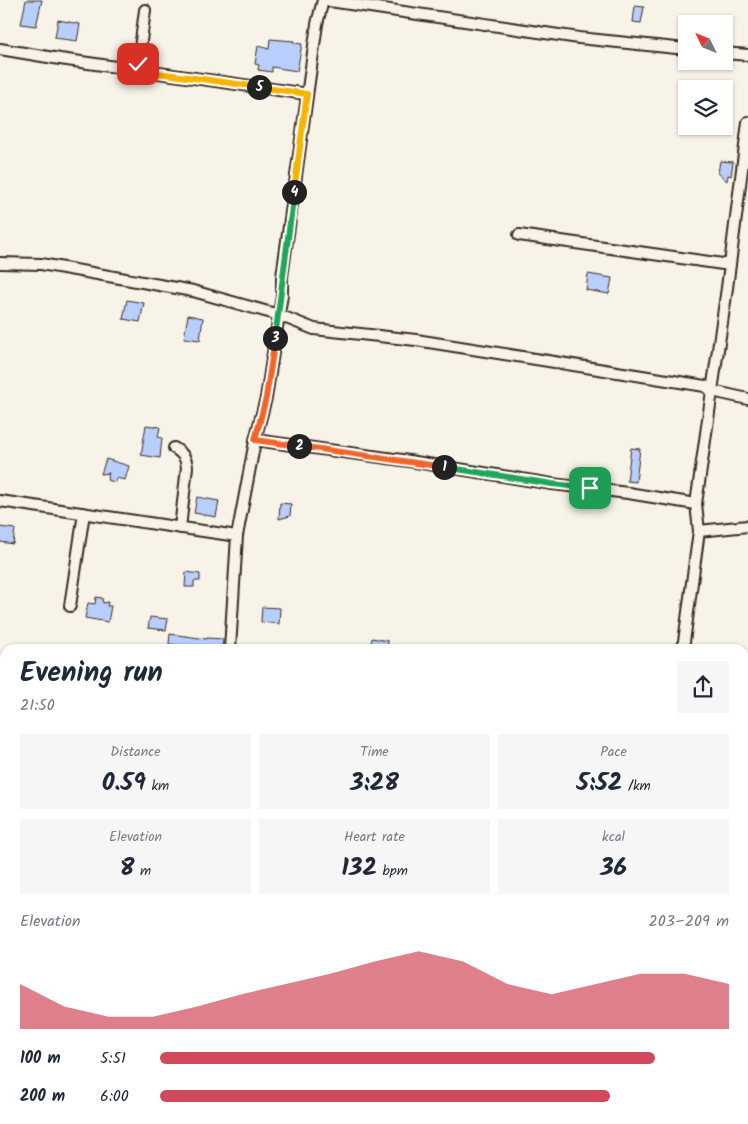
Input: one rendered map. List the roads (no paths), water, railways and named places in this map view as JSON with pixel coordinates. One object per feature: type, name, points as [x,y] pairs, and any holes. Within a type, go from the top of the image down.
[{"type":"street","points":[[230,644],[238,536],[255,440],[266,398],[282,296],[282,277],[307,94],[323,0],[579,38],[678,48]]},
{"type":"street","points":[[144,71],[138,64],[145,10]]},
{"type":"street","points":[[0,49],[307,94]]},
{"type":"street","points":[[733,54],[748,55]]},
{"type":"street","points":[[684,644],[699,531],[696,504],[748,122]]},
{"type":"street","points":[[519,235],[730,265]]},
{"type":"street","points":[[0,263],[41,264],[64,267],[193,291],[279,314],[314,329],[416,340],[591,367],[705,386],[712,391],[748,399]]},
{"type":"street","points":[[255,440],[696,504]]},
{"type":"street","points":[[174,448],[183,454],[187,467],[180,528]]},
{"type":"street","points":[[0,502],[238,536]]},
{"type":"street","points":[[70,606],[84,513]]},
{"type":"street","points":[[699,531],[748,526]]}]
